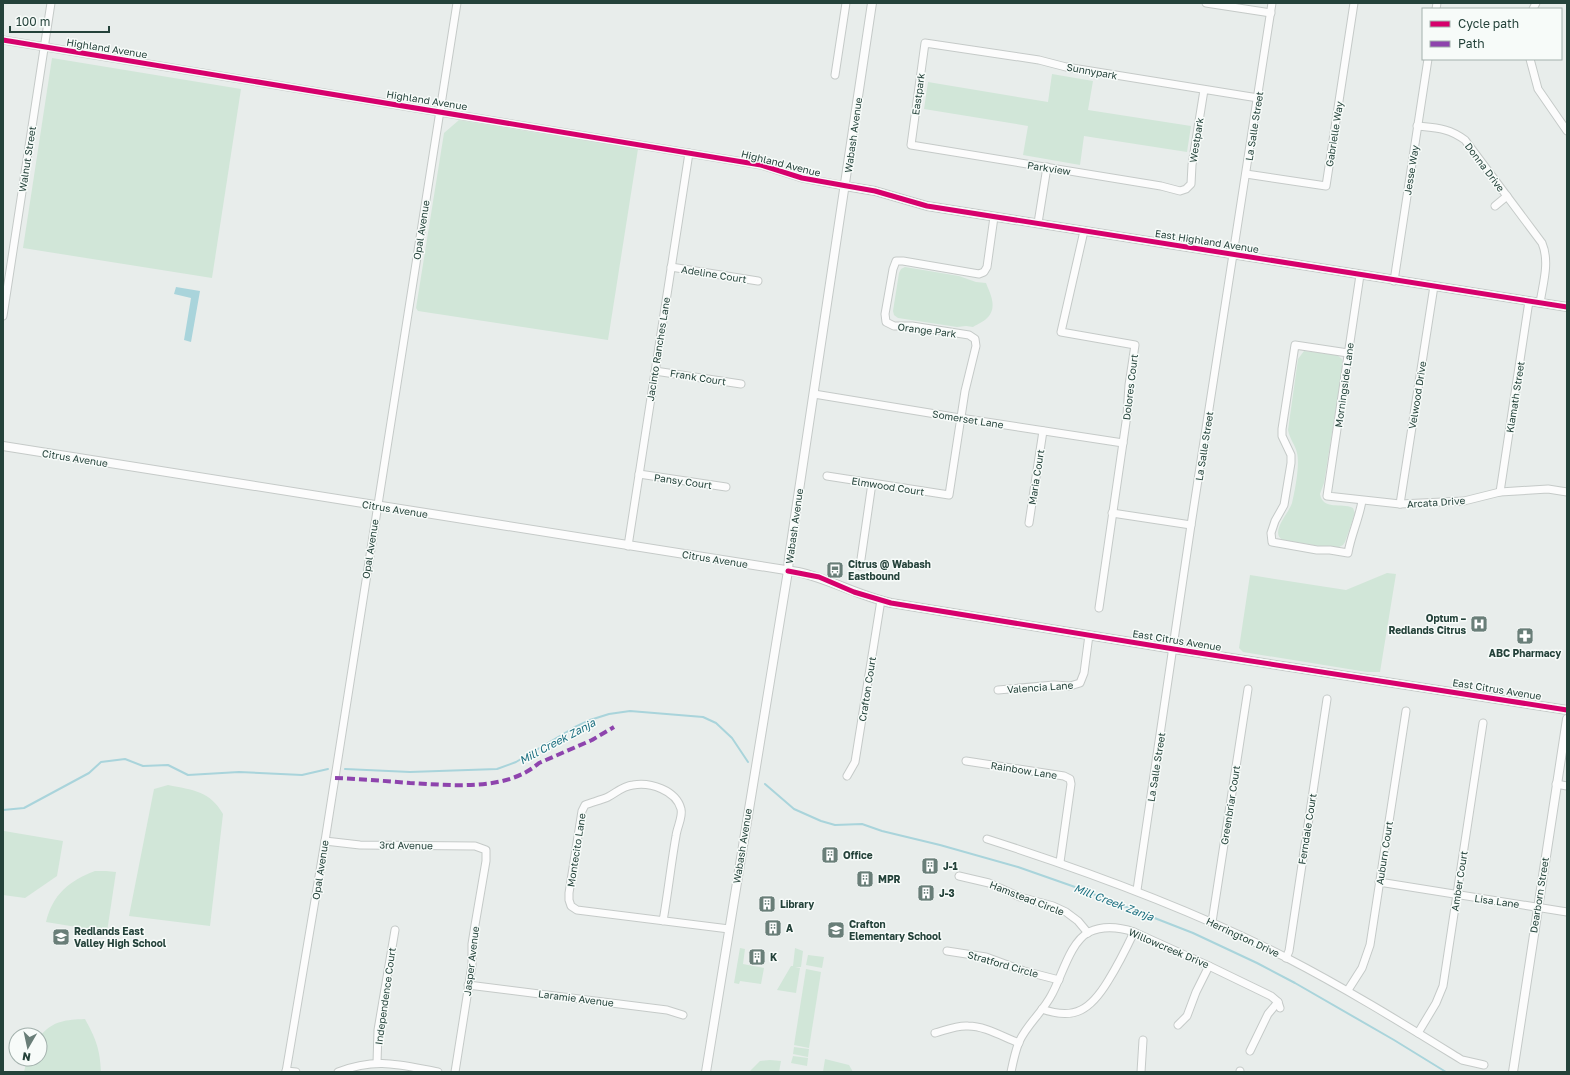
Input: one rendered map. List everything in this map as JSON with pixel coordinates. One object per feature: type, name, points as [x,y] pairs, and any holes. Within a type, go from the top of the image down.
[{"type":"street","name":"Walnut Street","points":[[3,316],[51,3]]},
{"type":"street","name":"Opal Avenue","points":[[286,1071],[325,841],[457,3]]},
{"type":"street","points":[[835,75],[846,3]]},
{"type":"street","name":"Wabash Avenue","points":[[706,1072],[788,571],[872,3]]},
{"type":"street","points":[[1206,3],[1271,14]]},
{"type":"street","name":"La Salle Street","points":[[1137,890],[1191,525],[1272,3]]},
{"type":"street","name":"Gabrielle Way","points":[[1246,174],[1326,186],[1354,3]]},
{"type":"street","name":"Highland Avenue","points":[[3,40],[761,165],[802,178],[845,186]]},
{"type":"street","name":"Sunnypark","points":[[925,43],[1040,60],[1066,67],[1258,98]]},
{"type":"street","name":"Eastpark","points":[[911,145],[925,43]]},
{"type":"street","name":"Jesse Way","points":[[1394,281],[1428,60]]},
{"type":"street","points":[[1530,60],[1538,89],[1567,131]]},
{"type":"street","name":"Westpark","points":[[1186,189],[1191,184],[1192,165],[1204,90]]},
{"type":"street","name":"Donna Drive","points":[[1417,126],[1443,128],[1455,133],[1465,140],[1542,242],[1545,250],[1546,271],[1540,303]]},
{"type":"street","name":"Parkview","points":[[911,145],[1161,186],[1180,191],[1186,189]]},
{"type":"street","name":"Jacinto Ranches Lane","points":[[628,546],[689,153]]},
{"type":"street","points":[[1038,223],[1047,167]]},
{"type":"street","name":"East Highland Avenue","points":[[845,186],[875,191],[927,206],[1394,281],[1567,307]]},
{"type":"street","name":"Donna Drive","points":[[1495,206],[1507,196]]},
{"type":"street","name":"Orange Park","points":[[960,418],[976,346],[975,339],[969,335],[912,326],[894,326],[886,322],[885,314],[893,269],[896,261],[979,274],[984,272],[988,267],[994,217]]},
{"type":"street","name":"Dolores Court","points":[[1084,231],[1060,332],[1135,345],[1123,443],[1099,608]]},
{"type":"street","name":"Adeline Court","points":[[671,268],[758,281]]},
{"type":"street","name":"Morningside Lane","points":[[1327,496],[1360,275]]},
{"type":"street","name":"Velwood Drive","points":[[1400,504],[1434,286]]},
{"type":"street","name":"Klamath Street","points":[[1500,492],[1529,301]]},
{"type":"street","points":[[1348,353],[1295,345],[1282,429],[1282,436],[1291,455],[1291,463],[1284,505],[1281,513],[1275,521],[1271,533],[1272,542],[1317,550],[1330,550],[1348,553],[1350,540],[1360,514],[1362,501]]},
{"type":"street","name":"Frank Court","points":[[655,371],[741,384]]},
{"type":"street","name":"Somerset Lane","points":[[814,394],[1123,443]]},
{"type":"street","name":"Elmwood Court","points":[[826,476],[949,496],[960,418]]},
{"type":"street","name":"Maria Court","points":[[1029,523],[1043,431]]},
{"type":"street","name":"Citrus Avenue","points":[[3,446],[788,571]]},
{"type":"street","name":"Pansy Court","points":[[639,474],[726,487]]},
{"type":"street","points":[[860,566],[872,483]]},
{"type":"street","name":"Arcata Drive","points":[[1327,496],[1400,504],[1464,501],[1500,492],[1548,489],[1567,492]]},
{"type":"street","points":[[1112,513],[1191,525]]},
{"type":"street","name":"East Citrus Avenue","points":[[788,571],[819,577],[854,592],[881,600],[1089,635],[1567,710]]},
{"type":"street","name":"Crafton Court","points":[[847,776],[855,762],[881,600]]},
{"type":"street","name":"Valencia Lane","points":[[998,690],[1054,685],[1070,686],[1080,683],[1084,673],[1089,635]]},
{"type":"street","name":"Greenbriar Court","points":[[1212,922],[1248,689]]},
{"type":"street","name":"Ferndale Court","points":[[1286,958],[1289,951],[1327,699]]},
{"type":"street","name":"Auburn Court","points":[[1348,990],[1362,968],[1370,945],[1406,711]]},
{"type":"street","name":"Dearborn Street","points":[[1513,1072],[1567,719]]},
{"type":"street","name":"Amber Court","points":[[1418,1033],[1436,1003],[1443,986],[1483,723]]},
{"type":"street","name":"Rainbow Lane","points":[[966,761],[1064,776],[1070,779],[1071,784],[1060,862]]},
{"type":"street","name":"Montecito Lane","points":[[663,921],[676,834],[682,811],[677,800],[671,794],[651,784],[633,785],[622,788],[610,796],[585,805],[582,811],[569,893],[571,906],[577,910],[663,921],[729,929]]},
{"type":"street","points":[[1556,784],[1567,786]]},
{"type":"street","name":"Herrington Drive","points":[[987,839],[1060,862],[1137,890],[1212,922],[1348,990],[1462,1060],[1484,1065]]},
{"type":"street","name":"3rd Avenue","points":[[325,841],[360,845],[475,846],[486,850]]},
{"type":"street","name":"Jasper Avenue","points":[[454,1072],[472,965],[473,938],[486,861],[486,850]]},
{"type":"street","name":"Hamstead Circle","points":[[959,876],[989,883],[1020,897],[1053,906],[1066,912],[1078,921],[1088,933]]},
{"type":"street","name":"Lisa Lane","points":[[1379,882],[1567,912]]},
{"type":"street","name":"Willowcreek Drive","points":[[1011,1072],[1019,1043],[1028,1026],[1051,996],[1073,948],[1088,933],[1100,928],[1123,928],[1134,932],[1210,966],[1271,996],[1279,1005],[1268,1014],[1250,1051]]},
{"type":"street","name":"Independence Court","points":[[377,1063],[378,1030],[395,930]]},
{"type":"street","points":[[1042,1009],[1062,1014],[1077,1011],[1090,1005],[1098,997],[1115,969],[1134,932]]},
{"type":"street","name":"Stratford Circle","points":[[947,951],[986,958],[1024,972],[1059,980]]},
{"type":"street","points":[[1178,1025],[1187,1016],[1196,992],[1210,966]]},
{"type":"street","name":"Laramie Avenue","points":[[468,985],[667,1010],[683,1015]]},
{"type":"street","points":[[935,1033],[957,1027],[969,1026],[984,1028],[1019,1043]]},
{"type":"street","points":[[1141,1072],[1143,1040]]},
{"type":"street","points":[[338,1072],[365,1064],[377,1063],[438,1072]]},
{"type":"street","points":[[286,1071],[296,1072]]},
{"type":"green space","points":[[52,58],[241,89],[212,278],[23,248]]},
{"type":"green space","points":[[1052,74],[1093,81],[1088,110],[1191,126],[1187,152],[1084,136],[1080,165],[1023,155],[1028,126],[924,109],[928,82],[1048,102]]},
{"type":"green space","points":[[459,120],[638,149],[608,340],[418,311],[416,308],[444,133]]},
{"type":"green space","points":[[905,267],[959,276],[976,282],[986,283],[993,304],[989,316],[973,327],[957,327],[898,318],[894,315],[893,311],[899,273],[901,269]]},
{"type":"green space","points":[[1304,351],[1337,355],[1342,359],[1343,363],[1324,483],[1320,494],[1325,503],[1348,506],[1353,508],[1355,513],[1345,542],[1339,547],[1319,546],[1283,540],[1279,537],[1278,533],[1281,523],[1292,503],[1297,478],[1298,458],[1288,430],[1298,359]]},
{"type":"green space","points":[[1387,573],[1396,574],[1380,672],[1367,672],[1243,652],[1239,648],[1250,575],[1346,590]]},
{"type":"green space","points":[[168,785],[193,790],[206,796],[218,806],[223,814],[210,926],[129,916],[154,789]]},
{"type":"green space","points":[[4,831],[63,841],[57,876],[25,898],[3,895]]},
{"type":"green space","points":[[95,871],[116,872],[107,932],[46,922],[53,904],[63,890],[78,879]]},
{"type":"green space","points":[[740,948],[745,949],[743,964],[764,968],[761,984],[740,981],[739,984],[734,983]]},
{"type":"green space","points":[[795,948],[803,951],[801,967],[795,967],[800,968],[796,993],[777,990],[791,966],[793,966]]},
{"type":"green space","points":[[808,955],[824,957],[822,968],[806,965]]},
{"type":"green space","points":[[806,969],[821,972],[809,1048],[794,1045]]},
{"type":"green space","points":[[85,1019],[97,1044],[101,1072],[24,1072],[25,1067],[48,1067],[48,1029],[55,1024]]},
{"type":"green space","points":[[794,1047],[809,1049],[808,1057],[793,1054]]},
{"type":"green space","points":[[793,1056],[808,1058],[807,1066],[791,1063]]},
{"type":"green space","points":[[825,1059],[849,1065],[853,1072],[823,1072]]},
{"type":"green space","points":[[760,1061],[781,1061],[779,1072],[749,1072]]},
{"type":"water","points":[[176,287],[200,291],[191,342],[184,340],[191,298],[174,294]]},
{"type":"waterway","name":"Mill Creek Zanja","points":[[345,769],[410,772],[497,769],[516,762],[575,727],[590,720],[609,714],[630,711],[703,717],[716,723],[732,738],[748,762]]},
{"type":"waterway","name":"Mill Creek Zanja","points":[[3,810],[24,808],[89,773],[101,762],[125,759],[143,766],[168,765],[188,775],[239,772],[302,775],[328,769]]},
{"type":"waterway","name":"Mill Creek Zanja","points":[[765,784],[794,809],[821,821],[835,825],[862,824],[882,831],[940,845],[1018,867],[1075,887],[1193,933],[1257,963],[1295,983],[1446,1072]]},
{"type":"marked path","points":[[335,778],[443,785],[478,785],[494,783],[511,779],[526,772],[539,763],[592,740],[614,727]]},
{"type":"cycle path","points":[[3,40],[761,165],[802,178],[875,191],[927,206],[1567,307]]},
{"type":"cycle path","points":[[788,571],[819,577],[854,592],[891,603],[1180,650],[1567,710]]},
{"type":"place","name":"Citrus @ Wabash Eastbound","points":[[835,570]]},
{"type":"place","name":"Optum – Redlands Citrus","points":[[1479,624]]},
{"type":"place","name":"ABC Pharmacy","points":[[1525,636]]},
{"type":"place","name":"Office","points":[[830,855]]},
{"type":"place","name":"J-1","points":[[930,866]]},
{"type":"place","name":"MPR","points":[[865,879]]},
{"type":"place","name":"J-3","points":[[926,893]]},
{"type":"place","name":"Library","points":[[767,904]]},
{"type":"place","name":"A","points":[[773,928]]},
{"type":"place","name":"Crafton Elementary School","points":[[836,930]]},
{"type":"place","name":"Redlands East Valley High School","points":[[61,937]]},
{"type":"place","name":"K","points":[[757,957]]}]
